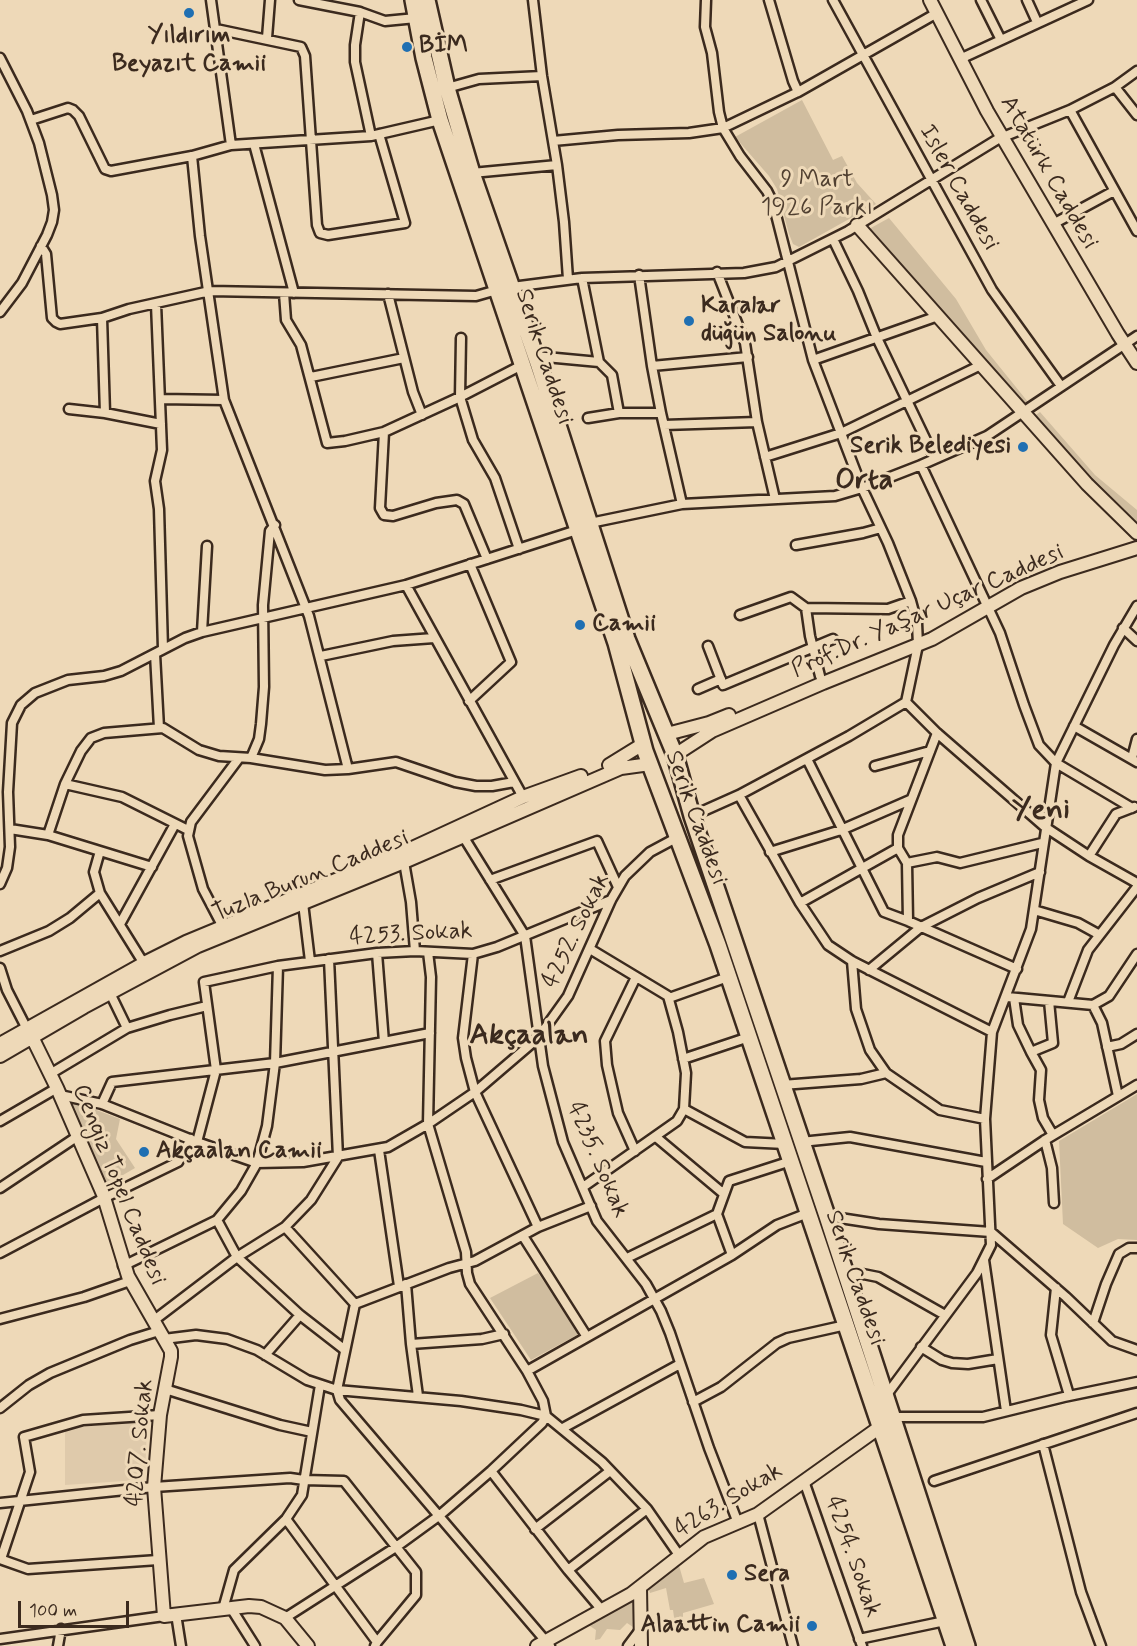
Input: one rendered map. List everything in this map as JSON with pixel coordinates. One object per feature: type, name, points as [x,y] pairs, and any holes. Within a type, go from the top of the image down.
[{"type":"highway","name":"Serik Caddesi","points":[[413,0],[440,120],[505,288],[535,356],[643,744],[749,1037],[846,1325],[886,1422],[967,1646]]},
{"type":"highway","name":"Serik Caddesi","points":[[428,0],[447,88],[505,288],[522,365],[627,639],[675,755],[692,816],[827,1216],[885,1397],[886,1422],[954,1646]]},
{"type":"highway","points":[[643,744],[652,736],[667,734]]},
{"type":"highway","points":[[650,764],[661,764],[675,755]]},
{"type":"main road","name":"Atatürk Caddesi","points":[[930,0],[1002,137],[1137,363]]},
{"type":"main road","points":[[857,225],[1087,484],[1137,533]]},
{"type":"main road","name":"Prof.Dr. Yaşar Uçar Caddesi","points":[[675,755],[712,731],[918,640],[932,639],[986,603],[1060,572],[1137,548]]},
{"type":"main road","points":[[667,734],[709,723],[820,676],[918,640]]},
{"type":"main road","name":"Tuzla Burun Caddesi","points":[[0,1056],[30,1033],[146,968],[189,950],[225,930],[523,797],[616,762],[643,744]]},
{"type":"main road","name":"Tuzla Burun Caddesi","points":[[225,930],[303,903],[404,862],[621,768],[650,764]]},
{"type":"main road","name":"Tuzla Burun Caddesi","points":[[0,1044],[30,1033],[110,993],[146,968]]},
{"type":"main road","name":"Cengiz Topel Caddesi","points":[[30,1033],[104,1198],[123,1266],[161,1334]]},
{"type":"main road","name":"4207. Sokak","points":[[161,1334],[171,1358],[160,1415],[154,1487],[158,1560],[170,1615]]},
{"type":"main road","name":"4263. Sokak","points":[[544,1644],[640,1588],[704,1537],[758,1514],[886,1422]]},
{"type":"main road","points":[[640,1588],[641,1646]]},
{"type":"main road","points":[[170,1615],[249,1606],[261,1607],[285,1618],[308,1646]]},
{"type":"street","points":[[211,0],[231,145]]},
{"type":"street","points":[[267,38],[270,0]]},
{"type":"street","points":[[300,0],[360,12],[385,21],[416,18]]},
{"type":"street","points":[[533,0],[542,76],[557,165],[568,279]]},
{"type":"street","points":[[692,816],[739,795],[807,759],[906,702],[918,640],[911,600],[862,488],[813,360],[773,203],[723,128],[712,53],[705,27],[706,0]]},
{"type":"street","points":[[769,0],[798,92]]},
{"type":"street","name":"Isler Caddesi","points":[[833,0],[992,290],[1061,386]]},
{"type":"street","points":[[981,0],[1000,40]]},
{"type":"street","points":[[1028,0],[1037,22]]},
{"type":"street","points":[[960,59],[1088,0]]},
{"type":"street","points":[[216,29],[301,47],[305,56],[317,225],[320,233],[328,235],[405,223],[375,135],[355,62],[360,12]]},
{"type":"street","points":[[553,141],[618,135],[689,133],[723,128],[798,92],[937,13]]},
{"type":"street","points":[[0,58],[31,120],[44,159],[54,210],[52,222],[22,283],[0,312]]},
{"type":"street","points":[[41,246],[46,254],[54,321],[60,324],[102,318],[129,309],[210,291],[476,296],[505,288],[568,279],[717,272],[744,273],[776,267],[832,239],[1002,137],[1070,110],[1115,87],[1137,71]]},
{"type":"street","points":[[447,88],[479,79],[542,76]]},
{"type":"street","points":[[1115,87],[1127,99],[1137,115]]},
{"type":"street","points":[[31,120],[68,108],[73,110],[79,116],[105,169],[111,171],[192,156],[231,145],[375,135],[440,120]]},
{"type":"street","points":[[1070,110],[1137,231]]},
{"type":"street","points":[[254,144],[294,293]]},
{"type":"street","points":[[192,156],[200,236],[210,291],[224,400],[275,525],[305,608],[321,656],[348,769]]},
{"type":"street","points":[[472,173],[557,165]]},
{"type":"street","points":[[1053,224],[1114,191]]},
{"type":"street","points":[[832,239],[935,459]]},
{"type":"street","points":[[717,272],[746,343],[758,422],[775,499]]},
{"type":"street","points":[[639,275],[652,366],[682,504]]},
{"type":"street","points":[[582,278],[599,362],[612,375],[619,413]]},
{"type":"street","points":[[284,293],[286,320],[301,345],[327,443],[384,432],[522,365]]},
{"type":"street","points":[[388,294],[404,358],[422,415]]},
{"type":"street","points":[[156,304],[162,424],[162,450],[155,481],[159,509],[159,728]]},
{"type":"street","points":[[813,360],[938,316]]},
{"type":"street","points":[[102,318],[105,413]]},
{"type":"street","points":[[0,884],[9,860],[8,792],[12,723],[21,705],[36,693],[59,682],[112,674],[202,632],[406,585],[584,526],[682,504],[835,496],[862,488],[987,436],[1137,336]]},
{"type":"street","points":[[461,338],[460,397],[473,440],[495,477],[519,549]]},
{"type":"street","points":[[535,356],[599,362]]},
{"type":"street","points":[[652,366],[748,357]]},
{"type":"street","points":[[311,377],[404,358]]},
{"type":"street","points":[[765,456],[841,433],[981,365]]},
{"type":"street","points":[[161,399],[224,400]]},
{"type":"street","points":[[69,410],[105,413],[162,424]]},
{"type":"street","points":[[588,418],[619,413],[661,413]]},
{"type":"street","points":[[664,424],[758,422]]},
{"type":"street","points":[[384,432],[380,508],[384,515],[393,516],[436,503],[458,500],[464,504],[487,559]]},
{"type":"street","points":[[921,465],[1000,633],[1024,705],[1040,744],[1056,763],[1135,807]]},
{"type":"street","points":[[251,758],[259,739],[261,724],[264,687],[263,605],[270,531],[275,525]]},
{"type":"street","points":[[796,545],[881,528]]},
{"type":"street","points":[[202,632],[207,546]]},
{"type":"street","points":[[469,701],[511,662],[470,564]]},
{"type":"street","points":[[406,585],[523,797]]},
{"type":"street","points":[[740,615],[791,597],[806,608],[888,609],[911,600]]},
{"type":"street","points":[[885,1397],[977,1273],[991,1245],[985,1119],[992,1032],[1010,997],[1031,929],[1042,843],[1056,763],[1137,606]]},
{"type":"street","points":[[806,608],[820,676]]},
{"type":"street","points":[[1124,628],[1137,641]]},
{"type":"street","points":[[321,656],[393,641],[434,638]]},
{"type":"street","points":[[708,646],[723,685],[833,639]]},
{"type":"street","points":[[698,689],[721,679]]},
{"type":"street","points":[[906,702],[937,733],[1045,827],[1137,885],[1088,950],[1068,1002]]},
{"type":"street","points":[[1074,726],[1134,760],[1137,740]]},
{"type":"street","points":[[48,835],[65,784],[81,751],[91,738],[104,733],[159,728],[167,730],[199,750],[219,756],[251,758],[310,769],[348,769],[396,762],[455,782],[476,786],[514,782]]},
{"type":"street","points":[[908,921],[907,864],[898,848],[898,835],[937,733]]},
{"type":"street","points":[[875,766],[930,751]]},
{"type":"street","points":[[225,930],[203,889],[188,830],[191,822],[239,758]]},
{"type":"street","points":[[807,759],[884,912],[1017,969]]},
{"type":"street","points":[[65,784],[122,797],[188,830]]},
{"type":"street","points":[[739,795],[800,903],[828,945],[852,961],[992,1032]]},
{"type":"street","points":[[770,852],[841,830],[910,800]]},
{"type":"street","points":[[1089,856],[1116,814],[1135,807]]},
{"type":"street","points":[[120,924],[175,824]]},
{"type":"street","points":[[10,829],[48,835],[152,867]]},
{"type":"street","name":"4235. Sokak","points":[[463,836],[525,936],[538,1038],[545,1077],[558,1124],[591,1206],[604,1230],[627,1258],[655,1299],[670,1333],[738,1523]]},
{"type":"street","name":"4252. Sokak","points":[[58,1092],[102,1104],[194,1141],[256,1162],[286,1163],[379,1150],[428,1124],[475,1092],[538,1038],[568,996],[618,887],[642,858],[678,837]]},
{"type":"street","points":[[490,880],[597,842],[618,887]]},
{"type":"street","points":[[907,864],[937,857],[960,863],[1042,843]]},
{"type":"street","points":[[800,903],[898,848]]},
{"type":"street","points":[[100,851],[94,872],[100,893],[146,968]]},
{"type":"street","points":[[404,862],[411,902],[415,951]]},
{"type":"street","points":[[869,970],[921,927],[978,898],[1040,872]]},
{"type":"street","points":[[0,951],[50,931],[100,893]]},
{"type":"street","name":"4253. Sokak","points":[[207,1006],[204,982],[278,966],[377,953],[415,951],[472,954],[497,947],[611,900]]},
{"type":"street","points":[[303,903],[310,961]]},
{"type":"street","points":[[1034,910],[1078,923],[1098,934]]},
{"type":"street","points":[[583,1187],[677,1121],[684,1109],[686,1073],[669,998],[590,949]]},
{"type":"street","points":[[285,1618],[396,1547],[440,1515],[491,1471],[542,1423],[546,1416],[543,1401],[527,1371],[470,1284],[466,1252],[428,1124],[431,977],[428,952]]},
{"type":"street","points":[[377,953],[384,1042]]},
{"type":"street","points":[[472,954],[463,1038],[475,1092],[538,1227]]},
{"type":"street","points":[[1010,997],[1093,1005],[1109,996],[1137,954]]},
{"type":"street","points":[[161,1334],[237,1257],[285,1227],[311,1200],[338,1157],[329,959]]},
{"type":"street","points":[[852,961],[856,1009],[870,1050],[886,1073],[940,1110],[985,1119]]},
{"type":"street","points":[[123,1266],[217,1220],[241,1191],[256,1162],[267,1126],[274,1063],[278,966]]},
{"type":"street","points":[[0,968],[7,990],[30,1033]]},
{"type":"street","points":[[635,1151],[618,1113],[607,1065],[605,1041],[636,977]]},
{"type":"street","points":[[669,998],[728,977]]},
{"type":"street","points":[[110,993],[127,1028]]},
{"type":"street","points":[[1010,997],[1018,1025],[1041,1070],[1039,1100],[1043,1118],[1053,1135]]},
{"type":"street","points":[[1031,1052],[1053,1043],[1049,1001]]},
{"type":"street","points":[[1093,1005],[1102,1023],[1118,1096]]},
{"type":"street","points":[[0,1253],[178,1162],[194,1141],[216,1070],[207,1006],[127,1028],[50,1074]]},
{"type":"street","points":[[102,1104],[112,1082],[274,1063],[430,1033]]},
{"type":"street","points":[[1107,1047],[1121,1044],[1137,1034]]},
{"type":"street","points":[[684,1059],[749,1037]]},
{"type":"street","points":[[782,1084],[861,1079],[886,1073]]},
{"type":"street","points":[[987,1179],[1045,1140],[1137,1085]]},
{"type":"street","points":[[0,1121],[58,1092]]},
{"type":"street","points":[[684,1109],[745,1142],[785,1144]]},
{"type":"street","points":[[0,1188],[78,1136]]},
{"type":"street","points":[[656,1137],[724,1194]]},
{"type":"street","points":[[801,1142],[850,1137],[986,1162]]},
{"type":"street","points":[[1045,1140],[1052,1168],[1054,1203]]},
{"type":"street","points":[[379,1150],[403,1285],[418,1396]]},
{"type":"street","points":[[732,1255],[717,1214],[729,1181],[791,1161]]},
{"type":"street","points":[[355,1304],[484,1257],[538,1227],[591,1206]]},
{"type":"street","points":[[527,1371],[732,1255],[777,1225],[808,1213]]},
{"type":"street","points":[[627,1258],[717,1214]]},
{"type":"street","points":[[827,1216],[879,1224],[991,1233],[1056,1288],[1112,1341],[1137,1350]]},
{"type":"street","points":[[217,1220],[237,1257],[300,1315],[345,1350]]},
{"type":"street","points":[[285,1227],[355,1304]]},
{"type":"street","points":[[523,1236],[587,1337]]},
{"type":"street","points":[[1093,1323],[1119,1254],[1129,1248],[1137,1248]]},
{"type":"street","points":[[984,1259],[1005,1412]]},
{"type":"street","points":[[846,1277],[863,1274],[878,1277],[945,1315]]},
{"type":"street","points":[[0,1319],[84,1297],[130,1281]]},
{"type":"street","points":[[1056,1288],[1051,1335],[1069,1395]]},
{"type":"street","points":[[355,1304],[337,1390],[340,1400],[440,1515],[544,1644]]},
{"type":"street","points":[[265,1355],[300,1315]]},
{"type":"street","points":[[693,1402],[721,1387],[777,1343],[789,1338],[846,1325]]},
{"type":"street","points":[[0,1408],[29,1385],[50,1373],[130,1340],[161,1334],[211,1336],[244,1344],[295,1374],[337,1390],[418,1396],[511,1408],[546,1416],[563,1428],[610,1471],[647,1509],[679,1555]]},
{"type":"street","points":[[411,1344],[482,1339],[504,1334]]},
{"type":"street","points":[[921,1347],[942,1360],[952,1363],[968,1364],[998,1359]]},
{"type":"street","points":[[563,1428],[680,1364]]},
{"type":"street","points":[[886,1422],[983,1417],[1069,1395],[1137,1382]]},
{"type":"street","points":[[255,1646],[227,1609],[234,1570],[286,1519],[302,1495],[320,1385]]},
{"type":"street","points":[[165,1389],[280,1425],[312,1431]]},
{"type":"street","points":[[934,1481],[1137,1413]]},
{"type":"street","points":[[158,1560],[28,1569],[1,1559],[30,1472],[24,1437],[83,1420],[160,1415]]},
{"type":"street","points":[[1043,1444],[1081,1592],[1101,1646]]},
{"type":"street","points":[[491,1471],[601,1610]]},
{"type":"street","points":[[535,1529],[610,1471]]},
{"type":"street","points":[[0,1503],[154,1487],[290,1478],[344,1481],[416,1572],[416,1595],[376,1644],[286,1519]]},
{"type":"street","name":"4254. Sokak","points":[[804,1481],[860,1642]]},
{"type":"street","points":[[568,1570],[647,1509]]},
{"type":"street","points":[[758,1514],[793,1646]]},
{"type":"street","points":[[0,1639],[170,1615],[181,1646]]},
{"type":"street","points":[[860,1642],[945,1621]]},
{"type":"street","points":[[58,1646],[61,1629]]},
{"type":"street","points":[[628,1646],[640,1630]]},
{"type":"street","points":[[0,1634],[4,1646]]},
{"type":"shaded area","points":[[145,1420],[147,1425],[145,1476],[139,1480],[65,1485],[65,1429]]},
{"type":"green space","name":"9 Mart 1926 Parkı","points":[[802,100],[833,160],[842,156],[857,183],[876,204],[799,247],[793,244],[789,234],[777,189],[769,176],[735,137]]},
{"type":"green space","points":[[889,218],[956,299],[986,350],[1028,402],[1021,407],[869,229]]},
{"type":"green space","points":[[1040,412],[1095,475],[1137,510],[1137,522],[1091,482],[1033,417]]},
{"type":"green space","points":[[1137,1094],[1137,1240],[1118,1239],[1098,1248],[1063,1224],[1059,1141]]},
{"type":"green space","points":[[73,1101],[120,1119],[116,1139],[135,1168],[106,1185],[70,1105]]},
{"type":"green space","points":[[538,1273],[578,1329],[577,1335],[531,1360],[490,1298]]},
{"type":"green space","points":[[678,1562],[684,1583],[704,1578],[714,1604],[683,1613],[683,1621],[678,1623],[673,1610],[670,1610],[666,1588],[650,1593],[648,1588],[657,1580],[663,1579],[663,1575]]},
{"type":"green space","points":[[631,1600],[635,1604],[636,1625],[633,1627],[627,1623],[620,1630],[607,1629],[600,1639],[595,1640],[596,1630],[587,1624]]},
{"type":"place","name":"Yıldırım Beyazıt Camii","points":[[189,13]]},
{"type":"place","name":"BİM","points":[[407,47]]},
{"type":"place","name":"Karalar düğün Salonu","points":[[689,321]]},
{"type":"place","name":"Serik Belediyesi","points":[[1023,447]]},
{"type":"place","name":"Camii","points":[[580,625]]},
{"type":"place","name":"Akçaalan Camii","points":[[144,1152]]},
{"type":"place","name":"Sera","points":[[732,1575]]},
{"type":"place","name":"Alaattin Camii","points":[[812,1626]]},
{"type":"district","name":"Orta","points":[[864,482]]},
{"type":"district","name":"Yeni","points":[[1041,812]]},
{"type":"district","name":"Akçaalan","points":[[529,1037]]}]
